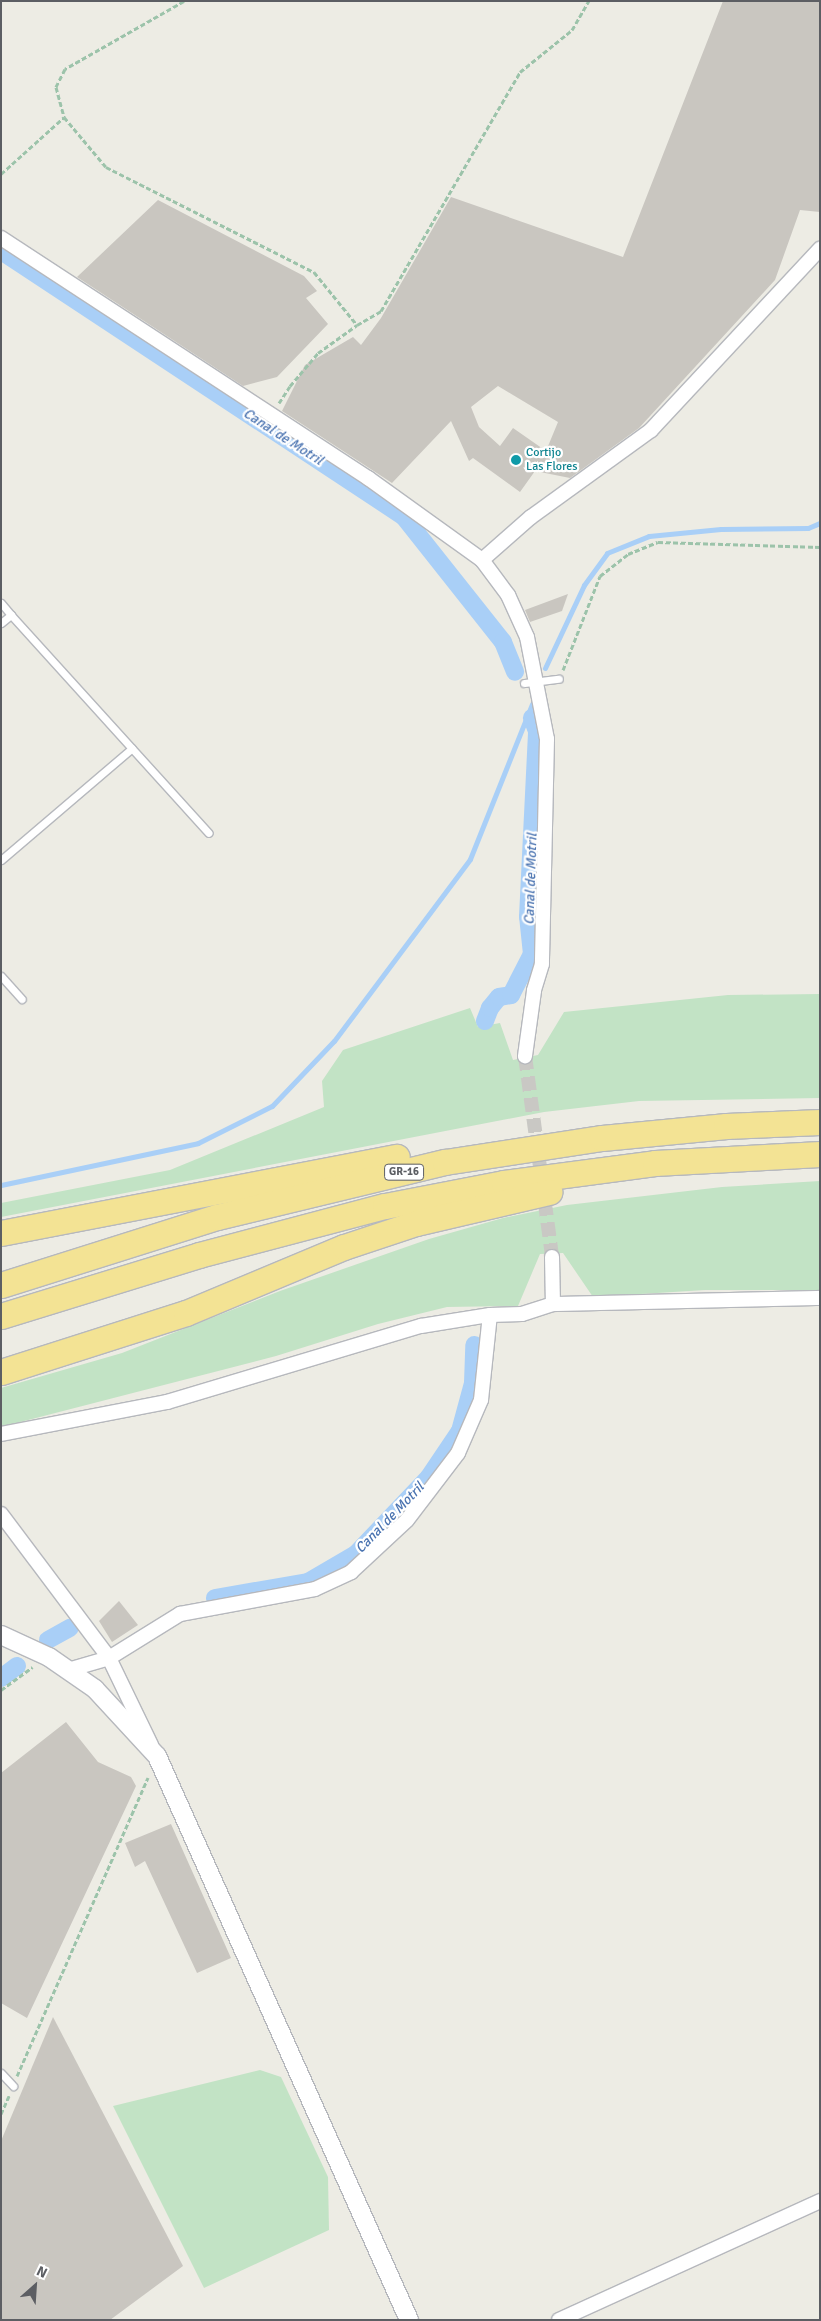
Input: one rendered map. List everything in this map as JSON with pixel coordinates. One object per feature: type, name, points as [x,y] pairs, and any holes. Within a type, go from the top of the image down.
[{"type":"highway","name":"GR-16","points":[[1,1285],[217,1218],[435,1164],[501,1152],[612,1137],[726,1126],[820,1122]]},
{"type":"highway","points":[[1,1233],[447,1148],[501,1152]]},
{"type":"highway","name":"GR-16","points":[[1,1316],[199,1255],[385,1206],[504,1183],[655,1163],[820,1154]]},
{"type":"highway","points":[[1,1372],[186,1313],[344,1247],[407,1226],[551,1191],[614,1181],[655,1163]]},
{"type":"street","points":[[1,238],[368,478],[482,560],[508,595],[527,637],[530,682],[547,739],[542,964],[534,992],[526,1056]]},
{"type":"street","points":[[482,560],[531,517],[651,430],[820,249]]},
{"type":"street","points":[[552,1258],[553,1304]]},
{"type":"street","points":[[1,1434],[167,1402],[421,1326],[490,1315],[522,1314],[553,1304],[820,1298]]},
{"type":"street","points":[[68,1670],[109,1658],[180,1614],[315,1588],[351,1572],[408,1520],[458,1453],[481,1400],[490,1315]]},
{"type":"street","points":[[1,1514],[109,1658],[157,1756],[409,2320]]},
{"type":"street","points":[[1,1635],[49,1656],[95,1689],[157,1756]]},
{"type":"street","points":[[559,2320],[820,2201]]},
{"type":"lane","points":[[1,603],[209,833]]},
{"type":"lane","points":[[1,623],[11,615]]},
{"type":"lane","points":[[530,682],[558,679]]},
{"type":"lane","points":[[1,860],[132,748]]},
{"type":"lane","points":[[1,976],[22,999]]},
{"type":"lane","points":[[1,2073],[13,2086]]},
{"type":"path","points":[[184,1],[65,69],[56,87],[64,116],[106,167],[314,272],[357,325]]},
{"type":"path","points":[[272,415],[290,386],[318,353],[357,325],[381,311],[520,72],[572,30],[589,1]]},
{"type":"path","points":[[1,174],[64,116]]},
{"type":"path","points":[[558,679],[600,576],[628,554],[658,542],[820,547]]},
{"type":"path","points":[[1,1690],[49,1656]]},
{"type":"path","points":[[1,2114],[157,1756]]},
{"type":"green space","points":[[820,994],[820,1098],[639,1101],[544,1112],[1,1217],[1,1203],[170,1170],[324,1107],[322,1081],[343,1050],[470,1008],[478,1027],[500,1023],[513,1060],[538,1055],[564,1012],[728,995]]},
{"type":"green space","points":[[820,1181],[820,1290],[705,1290],[593,1297],[563,1253],[540,1254],[518,1306],[447,1307],[378,1324],[276,1356],[1,1427],[1,1388],[122,1353],[280,1291],[429,1239],[503,1218],[567,1205],[722,1187]]},
{"type":"green space","points":[[260,2070],[281,2077],[328,2177],[329,2230],[204,2288],[113,2106]]},
{"type":"building","points":[[723,1],[820,1],[820,212],[800,210],[775,280],[639,428],[570,478],[535,471],[520,492],[473,458],[469,461],[451,421],[392,483],[282,411],[305,365],[353,337],[361,345],[381,318],[451,197],[623,257]],"holes":[[[498,386],[558,422],[546,451],[513,428],[500,446],[479,427],[471,407]]]},
{"type":"building","points":[[158,200],[304,276],[317,291],[306,298],[328,324],[277,377],[243,386],[77,277]]},
{"type":"building","points":[[568,594],[562,611],[530,622],[525,610]]},
{"type":"building","points":[[119,1601],[138,1625],[112,1642],[99,1621]]},
{"type":"building","points":[[66,1722],[98,1762],[131,1777],[136,1786],[27,2018],[1,2003],[1,1773]]},
{"type":"building","points":[[171,1824],[231,1958],[197,1973],[145,1861],[135,1867],[125,1843]]},
{"type":"building","points":[[53,2017],[183,2266],[110,2320],[1,2320],[1,2141]]},
{"type":"waterway","name":"Canal de Motril","points":[[1,251],[404,517],[503,642],[515,672]]},
{"type":"waterway","points":[[545,668],[584,585],[607,553],[649,536],[721,529],[808,528],[820,523]]},
{"type":"waterway","points":[[1,1185],[198,1143],[272,1106],[334,1041],[470,859],[532,704]]},
{"type":"waterway","name":"Canal de Motril","points":[[485,1021],[490,1008],[499,997],[511,995],[532,954],[528,917],[537,731],[532,718]]},
{"type":"waterway","name":"Canal de Motril","points":[[215,1598],[308,1582],[356,1554],[429,1477],[460,1431],[473,1383],[474,1345]]},
{"type":"waterway","name":"Canal de Motril","points":[[48,1640],[70,1628]]},
{"type":"waterway","name":"Canal de Motril","points":[[1,1678],[17,1666]]},
{"type":"tunnel","points":[[525,1056],[552,1257]]},
{"type":"place","name":"Cortijo Las Flores","points":[[516,460]]}]
